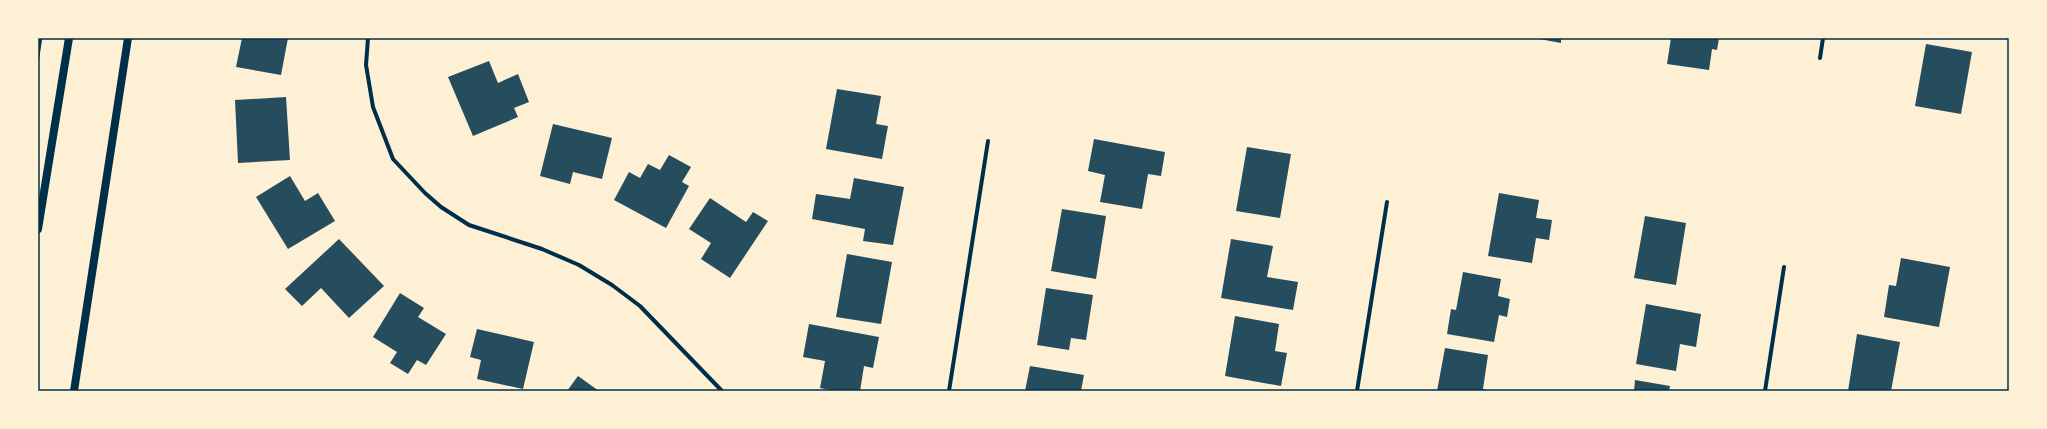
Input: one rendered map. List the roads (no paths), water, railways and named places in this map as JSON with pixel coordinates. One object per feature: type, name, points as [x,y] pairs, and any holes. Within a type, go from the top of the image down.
[{"type":"main road","points":[[38,229],[69,38]]},
{"type":"main road","points":[[74,391],[128,38]]},
{"type":"street","points":[[368,38],[366,65],[373,107],[393,159],[425,193],[441,207],[469,225],[542,249],[578,265],[612,285],[640,306],[722,391]]},
{"type":"street","points":[[1820,58],[1823,38]]},
{"type":"street","points":[[949,391],[988,141]]},
{"type":"street","points":[[1357,391],[1387,202]]},
{"type":"street","points":[[1765,391],[1784,267]]}]
